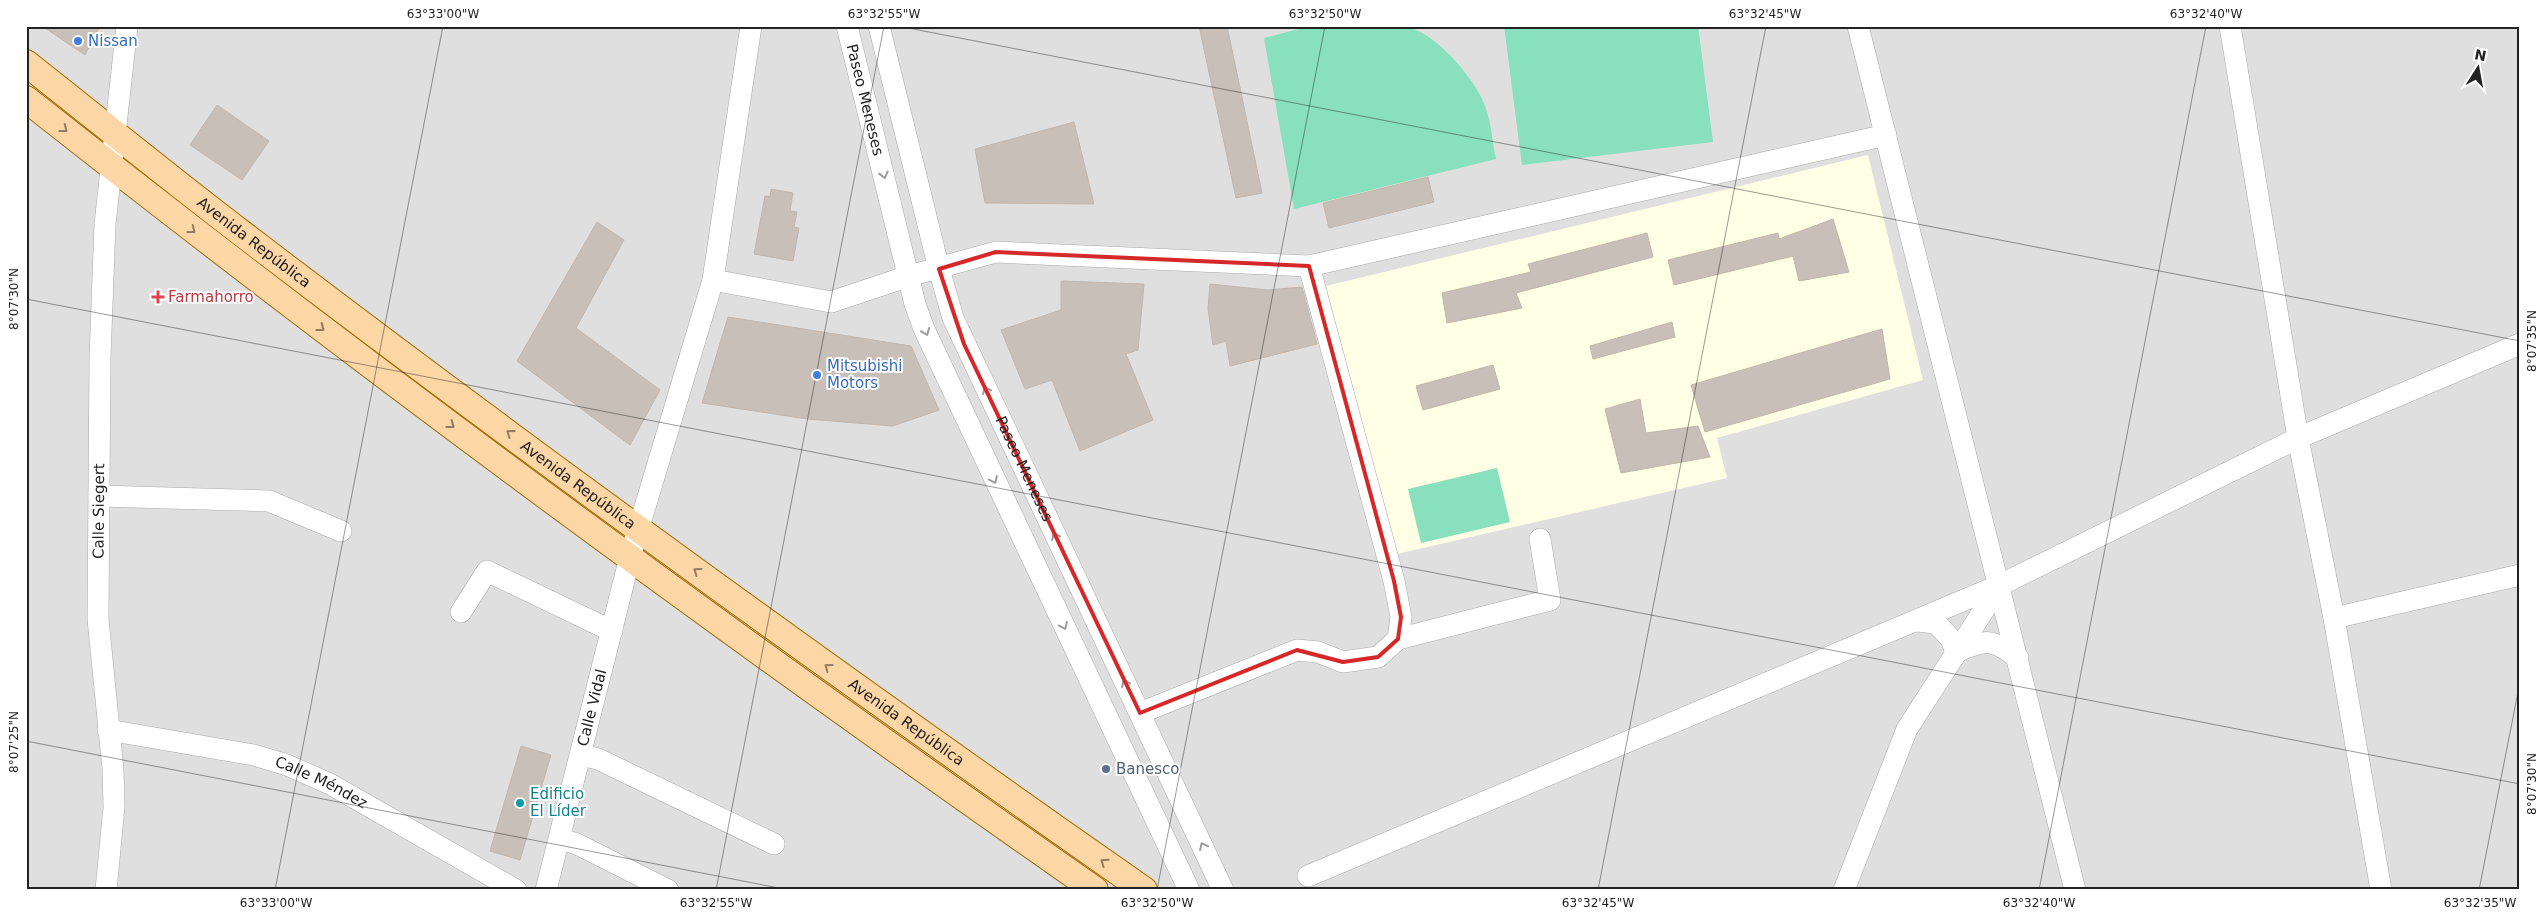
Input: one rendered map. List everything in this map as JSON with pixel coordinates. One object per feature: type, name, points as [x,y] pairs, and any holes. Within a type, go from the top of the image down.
[{"type":"main road","name":"Avenida República","points":[[26,63],[239,231],[639,528],[902,721],[1144,890]]},
{"type":"main road","name":"Avenida República","points":[[26,99],[221,253],[630,557],[886,744],[1095,890]]},
{"type":"street","name":"Calle Siegert","points":[[106,890],[114,807],[98,619],[101,330],[105,224],[110,165],[127,26]]},
{"type":"street","name":"Calle Vidal","points":[[546,890],[561,839],[630,557],[713,280],[751,26]]},
{"type":"street","name":"Paseo Meneses","points":[[847,26],[915,304],[936,356],[1189,890]]},
{"type":"street","name":"Paseo Meneses","points":[[879,26],[945,295],[964,344],[1223,890]]},
{"type":"street","points":[[1858,26],[2076,890]]},
{"type":"street","points":[[2230,26],[2298,438],[2334,618],[2381,890]]},
{"type":"street","points":[[713,280],[831,302],[908,276],[996,252],[1309,266],[1886,136]]},
{"type":"street","points":[[1309,266],[1394,581],[1401,617],[1398,639]]},
{"type":"street","points":[[1308,876],[2000,585],[2298,438],[2520,344]]},
{"type":"street","points":[[99,496],[269,501],[341,531]]},
{"type":"street","points":[[1140,713],[1297,650],[1318,652],[1343,662],[1378,657],[1398,639],[1550,600],[1540,539]]},
{"type":"street","points":[[461,612],[488,571],[612,631]]},
{"type":"street","points":[[2334,618],[2520,575]]},
{"type":"street","points":[[1844,890],[1907,729],[2000,585]]},
{"type":"street","points":[[1917,621],[1936,622],[1951,639],[1956,652]]},
{"type":"street","points":[[1956,652],[1980,642],[1998,644],[2018,658]]},
{"type":"street","name":"Calle Méndez","points":[[108,730],[254,754],[287,765],[330,784],[516,890]]},
{"type":"street","points":[[582,755],[598,759],[774,844]]},
{"type":"street","points":[[561,839],[577,844],[668,890]]},
{"type":"highlighted area","points":[[996,252],[1309,266],[1394,581],[1401,617],[1398,639],[1378,657],[1343,662],[1297,650],[1140,713],[964,344],[939,269]]},
{"type":"shaded area","points":[[26,26],[2520,26],[2520,890],[26,890]]},
{"type":"shaded area","points":[[1868,155],[1923,380],[1717,438],[1727,478],[1397,554],[1326,286]]},
{"type":"green space","points":[[1372,24],[1396,26],[1417,30],[1428,37],[1461,67],[1477,89],[1487,113],[1496,159],[1294,209],[1264,38],[1310,26]]},
{"type":"green space","points":[[1504,26],[1698,26],[1713,142],[1522,165]]},
{"type":"green space","points":[[1497,468],[1510,522],[1421,543],[1408,489]]},
{"type":"building","name":"Nissan","points":[[42,26],[100,26],[85,55]]},
{"type":"building","points":[[1199,26],[1227,26],[1262,193],[1236,198]]},
{"type":"building","points":[[217,105],[269,141],[242,180],[190,145]]},
{"type":"building","points":[[1074,122],[1094,204],[985,203],[975,149]]},
{"type":"building","points":[[1428,177],[1434,202],[1329,228],[1323,203]]},
{"type":"building","points":[[771,189],[793,193],[790,211],[797,212],[794,227],[799,228],[793,261],[754,254],[765,196],[770,197]]},
{"type":"building","points":[[1833,219],[1849,272],[1799,281],[1793,256],[1674,285],[1668,260],[1778,233],[1779,239]]},
{"type":"building","points":[[597,222],[624,240],[576,328],[660,390],[630,445],[517,361]]},
{"type":"building","points":[[1647,233],[1653,257],[1516,293],[1522,308],[1447,323],[1442,293],[1531,272],[1528,264]]},
{"type":"building","points":[[1061,281],[1144,284],[1138,350],[1126,354],[1153,420],[1080,451],[1052,380],[1025,389],[1001,330],[1061,310]]},
{"type":"building","points":[[1210,284],[1268,290],[1302,287],[1317,344],[1230,366],[1226,341],[1213,345],[1208,309]]},
{"type":"building","name":"Mitsubishi Motors","points":[[728,317],[911,346],[939,410],[893,426],[807,419],[702,403]]},
{"type":"building","points":[[1672,322],[1675,337],[1593,359],[1590,346]]},
{"type":"building","points":[[1882,329],[1890,379],[1705,432],[1691,385]]},
{"type":"building","points":[[1493,365],[1500,389],[1423,410],[1416,386]]},
{"type":"building","points":[[1640,399],[1646,433],[1698,426],[1710,457],[1621,473],[1605,409]]},
{"type":"building","name":"Edificio El Líder","points":[[521,746],[551,755],[520,860],[490,851]]},
{"type":"place","name":"Nissan","points":[[78,41]]},
{"type":"place","name":"Farmahorro","points":[[158,297]]},
{"type":"place","name":"Mitsubishi Motors","points":[[817,375]]},
{"type":"place","name":"Banesco","points":[[1106,769]]},
{"type":"place","name":"Edificio El Líder","points":[[520,803]]}]
